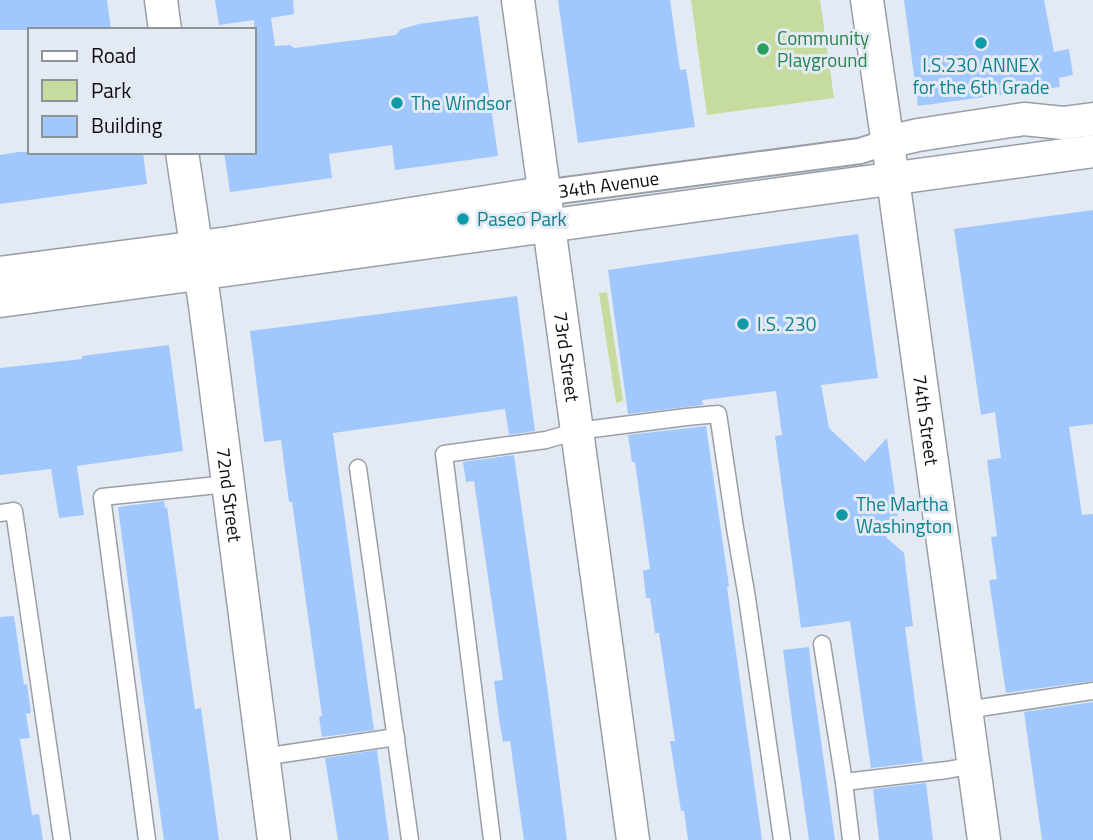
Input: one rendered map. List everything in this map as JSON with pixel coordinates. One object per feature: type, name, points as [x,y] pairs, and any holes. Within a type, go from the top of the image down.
[{"type":"street","points":[[161,0],[164,28]]},
{"type":"street","name":"73rd Street","points":[[518,0],[633,840]]},
{"type":"street","name":"74th Street","points":[[867,0],[984,840]]},
{"type":"street","name":"34th Avenue","points":[[0,301],[544,193],[860,151],[918,135],[1024,119],[1063,123],[1093,119]]},
{"type":"street","name":"34th Avenue","points":[[0,273],[198,260],[548,225],[1093,151]]},
{"type":"street","name":"72nd Street","points":[[182,154],[274,840]]},
{"type":"lane","points":[[492,840],[444,454],[546,440],[577,431],[719,414],[782,840]]},
{"type":"lane","points":[[358,468],[410,840]]},
{"type":"lane","points":[[147,840],[102,497],[227,484]]},
{"type":"lane","points":[[0,513],[14,511],[62,840]]},
{"type":"lane","points":[[822,644],[851,840]]},
{"type":"lane","points":[[966,710],[1093,691]]},
{"type":"lane","points":[[263,757],[396,737]]},
{"type":"lane","points":[[844,782],[974,765]]},
{"type":"green space","name":"Community Playground","points":[[691,0],[820,0],[834,98],[707,115]]},
{"type":"green space","points":[[607,292],[623,401],[616,403],[599,293]]},
{"type":"building","points":[[0,0],[107,0],[111,28],[0,30]]},
{"type":"building","name":"The Windsor","points":[[215,0],[293,0],[294,14],[271,18],[275,46],[290,45],[294,48],[396,35],[401,29],[419,24],[478,16],[498,156],[395,170],[392,145],[329,154],[332,178],[230,192],[224,154],[256,154],[256,28],[254,20],[219,25]]},
{"type":"building","points":[[558,0],[670,0],[680,70],[686,69],[695,127],[578,143]]},
{"type":"building","name":"I.S.230 ANNEX for the 6th Grade","points":[[904,0],[1044,0],[1054,52],[1069,49],[1073,75],[1059,78],[1060,87],[918,106]]},
{"type":"building","points":[[18,152],[143,154],[147,184],[0,204],[0,155]]},
{"type":"building","points":[[1093,210],[1093,424],[1069,427],[1082,515],[1093,514],[1093,681],[1006,693],[989,580],[997,579],[991,537],[997,536],[987,460],[1001,458],[995,412],[981,415],[954,229]]},
{"type":"building","points":[[858,234],[878,378],[821,385],[829,428],[865,462],[887,438],[898,514],[886,537],[904,553],[913,626],[905,627],[923,762],[871,768],[850,621],[801,628],[775,436],[782,435],[776,391],[702,400],[703,405],[628,414],[608,270]]},
{"type":"building","points":[[517,296],[535,431],[509,435],[505,409],[333,433],[374,730],[322,737],[319,717],[322,716],[292,502],[289,502],[281,440],[264,442],[250,331]]},
{"type":"building","points":[[169,345],[183,451],[77,466],[84,515],[59,518],[51,469],[0,475],[0,368],[82,359],[82,356]]},
{"type":"building","points":[[706,426],[762,840],[688,840],[670,741],[675,741],[659,633],[655,633],[650,598],[646,598],[643,571],[650,569],[635,462],[632,462],[628,435]]},
{"type":"building","points":[[514,455],[567,840],[524,840],[510,741],[503,742],[499,719],[494,681],[503,680],[474,481],[466,482],[463,462]]},
{"type":"building","points":[[164,501],[195,709],[201,708],[219,840],[164,840],[118,507]]},
{"type":"building","points":[[14,616],[31,713],[26,714],[30,738],[20,739],[32,815],[39,814],[43,840],[0,840],[0,617]]},
{"type":"building","points":[[809,647],[835,840],[809,840],[793,726],[783,650]]},
{"type":"building","points":[[1093,702],[1093,840],[1042,840],[1024,712]]},
{"type":"building","points":[[377,750],[389,840],[338,840],[325,758]]},
{"type":"building","points":[[926,783],[933,840],[879,840],[873,789]]},
{"type":"place","name":"I.S.230 ANNEX for the 6th Grade","points":[[981,43]]},
{"type":"place","name":"Community Playground","points":[[763,49]]},
{"type":"place","name":"The Windsor","points":[[397,103]]},
{"type":"place","name":"Paseo Park","points":[[463,219]]},
{"type":"place","name":"I.S. 230","points":[[743,324]]},
{"type":"place","name":"The Martha Washington","points":[[842,515]]}]
